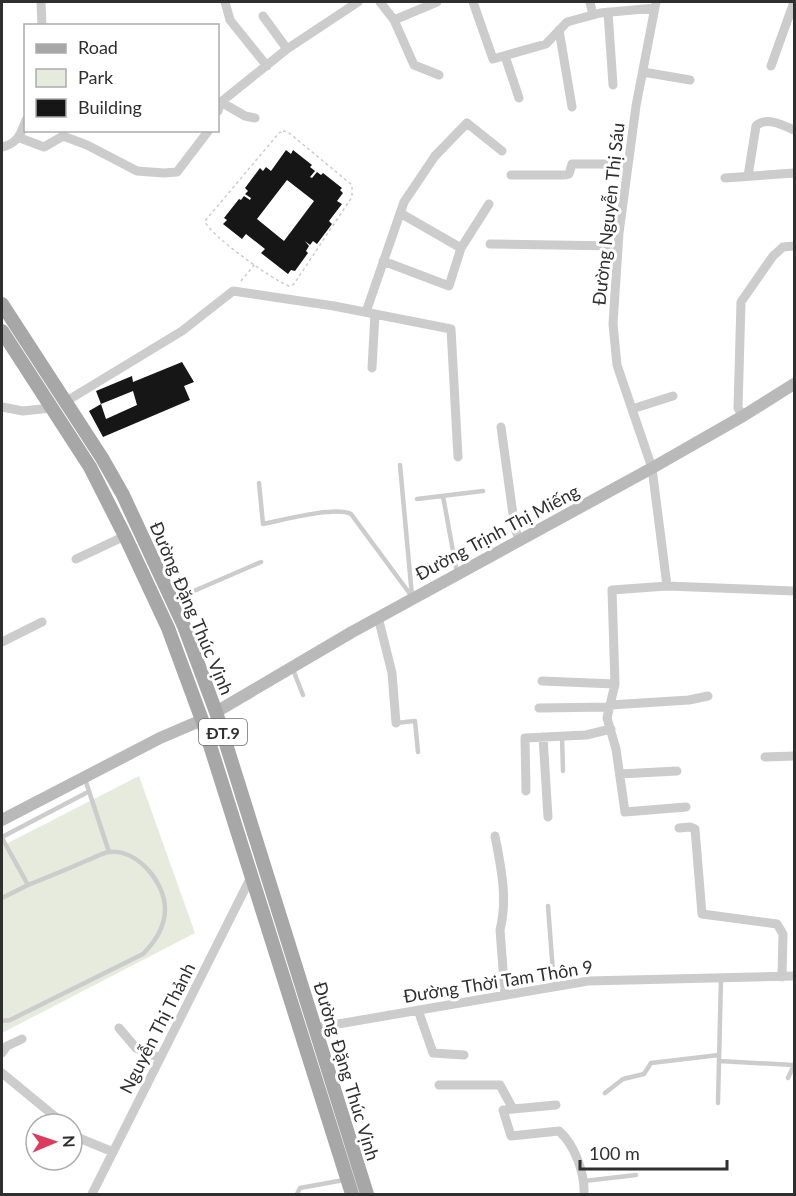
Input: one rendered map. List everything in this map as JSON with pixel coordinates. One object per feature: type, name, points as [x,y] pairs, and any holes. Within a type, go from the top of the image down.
[{"type":"main road","name":"Đường Đặng Thúc Vịnh","points":[[2,304],[123,495],[173,600],[216,712],[368,1194]]},
{"type":"main road","name":"Đường Đặng Thúc Vịnh","points":[[2,331],[90,467],[168,628],[202,720],[352,1194]]},
{"type":"main road","name":"Đường Trịnh Thị Miếng","points":[[216,712],[378,617],[652,468],[795,384]]},
{"type":"main road","points":[[2,820],[84,776],[216,712]]},
{"type":"street","points":[[39,2],[42,23]]},
{"type":"street","points":[[225,2],[230,20],[267,66]]},
{"type":"street","points":[[219,107],[287,49],[358,2]]},
{"type":"street","points":[[380,2],[393,20],[414,65],[439,75]]},
{"type":"street","points":[[393,20],[437,2]]},
{"type":"street","points":[[473,2],[493,60],[546,44],[567,22],[608,12],[655,5]]},
{"type":"street","points":[[590,2],[593,15]]},
{"type":"street","points":[[771,66],[794,2]]},
{"type":"street","name":"Đường Nguyễn Thị Sáu","points":[[655,5],[628,164],[618,246],[613,324],[617,365],[652,468],[667,586]]},
{"type":"street","points":[[608,12],[613,85]]},
{"type":"street","points":[[263,16],[287,49]]},
{"type":"street","points":[[559,30],[572,107]]},
{"type":"street","points":[[505,56],[519,98]]},
{"type":"street","points":[[643,72],[690,80]]},
{"type":"street","points":[[219,107],[255,118]]},
{"type":"street","points":[[747,176],[756,126],[760,122],[765,121],[795,130]]},
{"type":"street","points":[[372,368],[370,313],[383,261],[404,202],[435,156],[467,123],[502,151]]},
{"type":"street","points":[[2,147],[20,138],[24,126]]},
{"type":"street","points":[[20,138],[44,147],[63,136],[87,145],[137,171],[164,174],[177,172],[207,132]]},
{"type":"street","points":[[511,175],[564,175],[569,174],[572,164],[628,164]]},
{"type":"street","points":[[725,178],[795,173]]},
{"type":"street","points":[[383,261],[449,286],[460,248],[489,204]]},
{"type":"street","points":[[400,213],[460,248]]},
{"type":"street","points":[[490,244],[618,246]]},
{"type":"street","points":[[744,416],[738,408],[741,302],[773,256],[783,247],[795,246]]},
{"type":"street","points":[[65,402],[182,332],[233,291],[370,313],[451,329],[458,457]]},
{"type":"street","points":[[632,409],[674,396]]},
{"type":"street","points":[[2,407],[23,411],[51,408]]},
{"type":"street","points":[[501,427],[515,529],[520,541]]},
{"type":"street","points":[[76,559],[125,536]]},
{"type":"street","points":[[686,807],[625,812],[620,774],[607,718],[615,684],[612,590],[667,586],[795,591]]},
{"type":"street","points":[[378,617],[392,673],[396,723]]},
{"type":"street","points":[[2,642],[42,622]]},
{"type":"street","points":[[542,681],[615,684]]},
{"type":"street","points":[[539,708],[609,706],[689,700],[708,696]]},
{"type":"street","points":[[526,791],[525,738],[586,735],[611,729]]},
{"type":"street","points":[[543,737],[548,817]]},
{"type":"street","points":[[765,757],[795,756]]},
{"type":"street","points":[[620,774],[677,771]]},
{"type":"street","points":[[679,828],[695,829],[702,914],[777,924],[783,934],[782,976]]},
{"type":"street","points":[[495,836],[504,877],[500,930],[505,995]]},
{"type":"street","name":"Nguyễn Thị Thảnh","points":[[92,1194],[252,875]]},
{"type":"street","name":"Đường Thời Tam Thôn 9","points":[[315,1028],[588,981],[795,976]]},
{"type":"street","points":[[418,1010],[433,1053],[464,1055]]},
{"type":"street","points":[[119,1028],[136,1048],[160,1058]]},
{"type":"street","points":[[2,1053],[7,1046],[22,1039]]},
{"type":"street","points":[[2,1073],[6,1079],[49,1112]]},
{"type":"street","points":[[439,1085],[500,1085],[513,1109]]},
{"type":"street","points":[[556,1105],[503,1110],[511,1136],[559,1131],[566,1137],[584,1180],[584,1194]]},
{"type":"street","points":[[84,1140],[113,1152]]},
{"type":"lane","points":[[400,465],[413,598]]},
{"type":"lane","points":[[259,483],[263,524],[346,511],[351,514],[413,598]]},
{"type":"lane","points":[[417,499],[483,491]]},
{"type":"lane","points":[[443,496],[457,573]]},
{"type":"lane","points":[[173,600],[261,562]]},
{"type":"lane","points":[[292,667],[303,695]]},
{"type":"lane","points":[[396,723],[415,721],[418,752]]},
{"type":"lane","points":[[562,736],[563,771]]},
{"type":"lane","points":[[84,776],[109,852]]},
{"type":"lane","points":[[28,885],[2,838],[88,792]]},
{"type":"lane","points":[[2,898],[109,852],[124,854],[150,871],[160,887],[165,909],[154,943],[143,954],[10,1020],[2,1021]]},
{"type":"lane","points":[[548,906],[554,986]]},
{"type":"lane","points":[[718,1103],[721,978]]},
{"type":"lane","points":[[605,1094],[623,1079],[644,1074],[651,1063],[656,1061],[719,1055]]},
{"type":"lane","points":[[718,1061],[794,1065],[788,1078]]},
{"type":"lane","points":[[584,1180],[636,1175]]},
{"type":"lane","points":[[297,1194],[300,1188],[347,1179]]},
{"type":"path","points":[[288,132],[352,185],[352,197],[294,284],[289,286],[281,284],[255,264],[211,232],[205,221],[279,133],[288,132]]},
{"type":"path","points":[[233,291],[255,264]]},
{"type":"green space","points":[[139,776],[195,933],[2,1033],[2,846]]},
{"type":"building","points":[[286,150],[291,154],[293,150],[312,165],[310,167],[315,171],[310,177],[312,178],[317,172],[321,175],[323,173],[342,188],[340,190],[343,193],[337,201],[342,204],[329,221],[332,224],[317,244],[313,241],[310,245],[305,241],[309,246],[306,251],[308,253],[295,271],[291,270],[288,274],[261,253],[265,249],[246,234],[242,239],[223,224],[227,220],[224,218],[239,199],[241,200],[244,196],[250,200],[251,198],[245,194],[248,191],[245,188],[260,168],[263,171],[266,167],[271,171]],"holes":[[[287,180],[314,201],[284,241],[257,219]]]},
{"type":"building","points":[[182,362],[194,382],[184,386],[190,400],[103,437],[89,411],[101,404],[96,391],[132,376],[133,382]],"holes":[[[133,391],[137,405],[106,419],[101,404]]]}]
